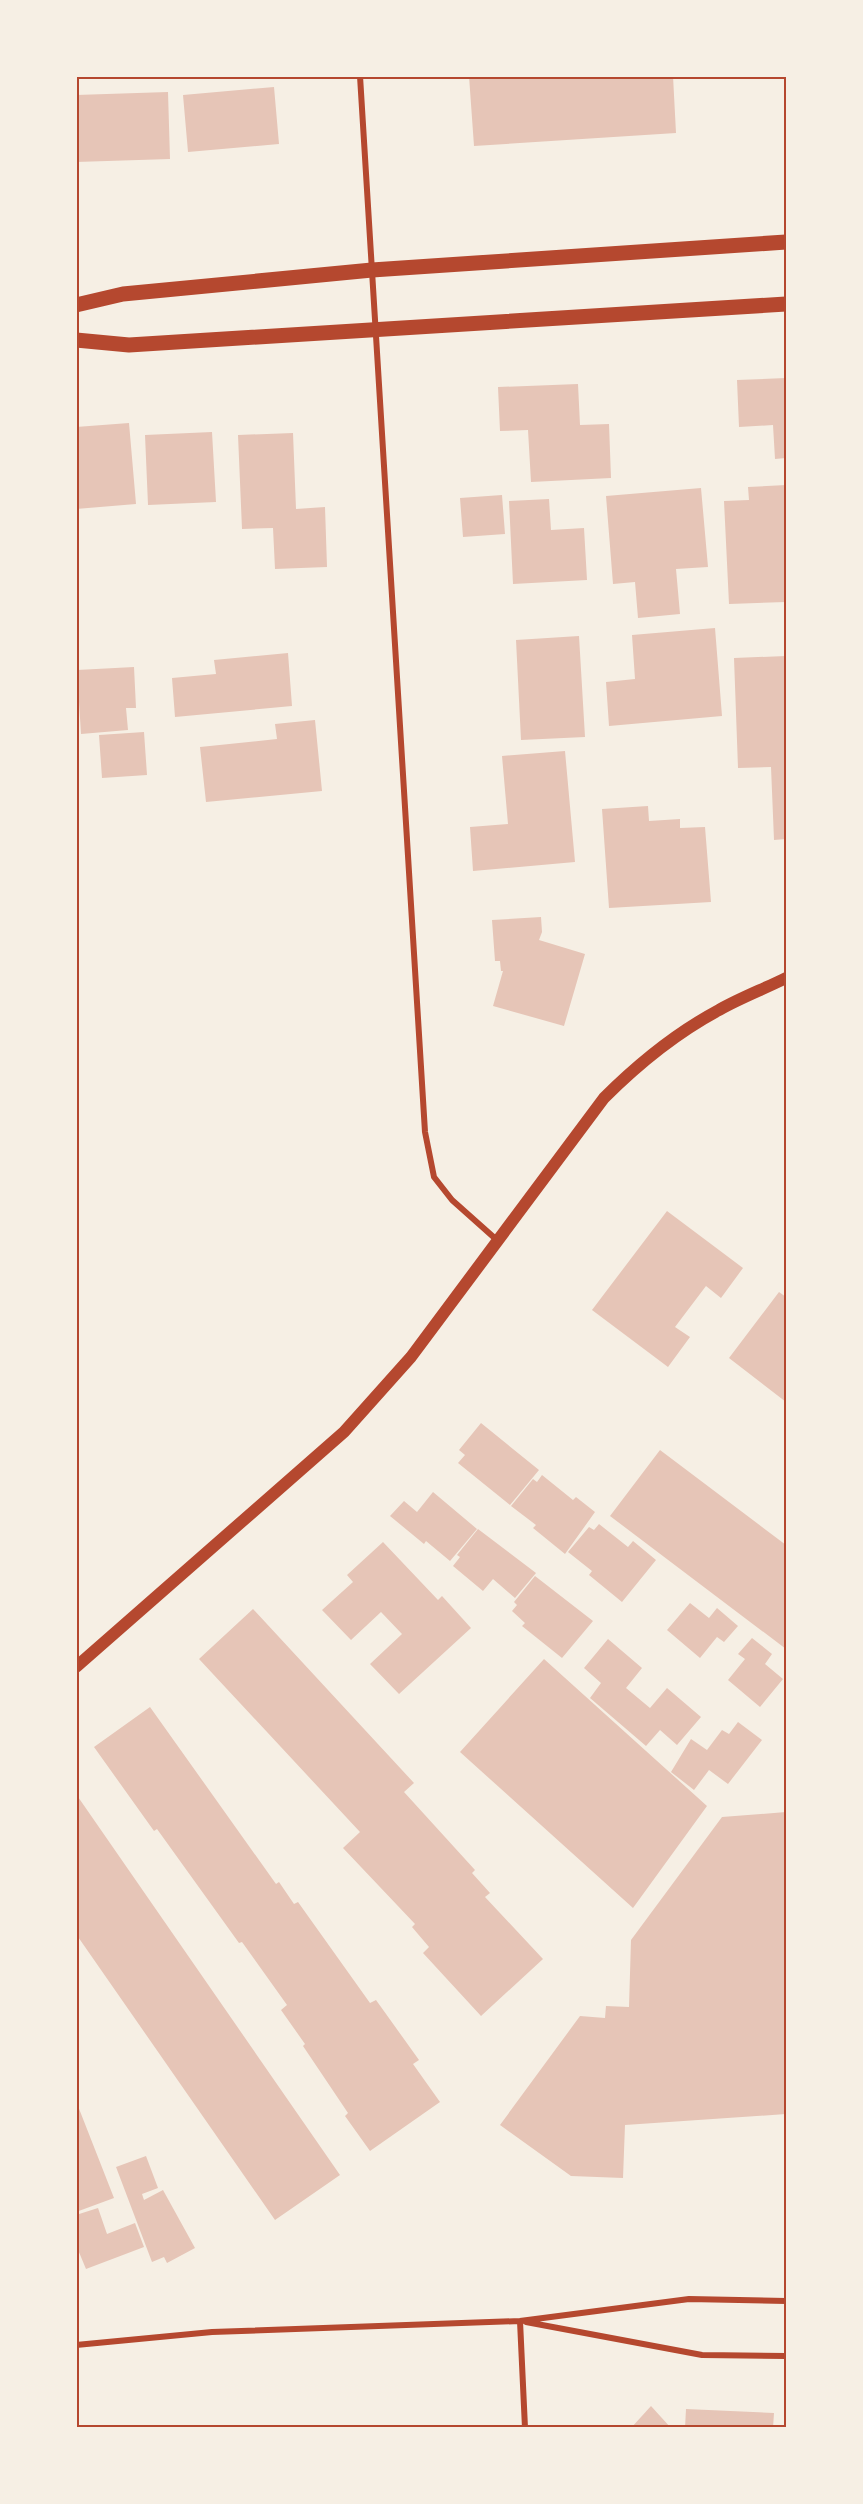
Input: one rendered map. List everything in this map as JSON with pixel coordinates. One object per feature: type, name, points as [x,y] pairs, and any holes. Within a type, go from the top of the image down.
[{"type":"main road","points":[[76,305],[123,294],[372,270],[786,242]]},
{"type":"main road","points":[[76,340],[129,345],[786,304]]},
{"type":"main road","points":[[76,1667],[344,1432],[411,1357],[604,1098],[631,1071],[669,1042],[718,1010],[786,978]]},
{"type":"street","points":[[360,76],[429,1156],[434,1177],[452,1200],[499,1241]]},
{"type":"street","points":[[76,2345],[212,2332],[520,2321],[689,2298],[786,2301]]},
{"type":"street","points":[[520,2321],[702,2355],[786,2356]]},
{"type":"street","points":[[520,2321],[525,2427]]},
{"type":"building","points":[[469,76],[673,76],[676,133],[474,146]]},
{"type":"building","points":[[274,87],[279,144],[188,152],[183,95]]},
{"type":"building","points":[[168,92],[170,159],[76,162],[76,95]]},
{"type":"building","points":[[786,378],[786,458],[775,459],[773,425],[739,427],[737,380]]},
{"type":"building","points":[[578,384],[580,425],[609,424],[611,478],[531,482],[528,430],[500,431],[498,387]]},
{"type":"building","points":[[129,423],[136,504],[76,509],[76,427]]},
{"type":"building","points":[[212,432],[216,502],[148,505],[145,435]]},
{"type":"building","points":[[293,433],[296,509],[325,507],[327,567],[275,569],[273,528],[242,529],[238,435]]},
{"type":"building","points":[[786,485],[786,602],[729,604],[724,501],[749,500],[748,487]]},
{"type":"building","points":[[701,488],[708,567],[676,569],[680,614],[638,618],[635,582],[613,584],[606,496]]},
{"type":"building","points":[[502,495],[505,534],[463,537],[460,498]]},
{"type":"building","points":[[549,499],[551,530],[584,528],[587,580],[513,584],[509,501]]},
{"type":"building","points":[[715,628],[722,716],[609,726],[606,682],[635,679],[632,635]]},
{"type":"building","points":[[579,636],[585,737],[521,740],[516,640]]},
{"type":"building","points":[[288,653],[292,706],[175,717],[172,678],[216,674],[214,660]]},
{"type":"building","points":[[786,656],[786,839],[774,840],[771,767],[738,768],[734,658]]},
{"type":"building","points":[[134,667],[136,708],[126,708],[128,730],[81,734],[77,670]]},
{"type":"building","points":[[315,720],[322,791],[206,802],[200,747],[277,739],[275,724]]},
{"type":"building","points":[[144,732],[147,775],[102,778],[99,735]]},
{"type":"building","points":[[565,751],[575,862],[473,871],[470,827],[508,824],[502,756]]},
{"type":"building","points":[[648,806],[649,821],[680,819],[680,828],[705,827],[711,902],[609,908],[602,809]]},
{"type":"building","points":[[541,917],[542,932],[539,940],[585,954],[564,1026],[493,1006],[503,971],[501,971],[500,961],[495,961],[492,920]]},
{"type":"building","points":[[667,1211],[743,1268],[721,1298],[706,1286],[675,1327],[690,1337],[668,1367],[592,1310]]},
{"type":"building","points":[[779,1292],[786,1297],[786,1402],[729,1358]]},
{"type":"building","points":[[481,1423],[539,1470],[510,1505],[458,1463],[465,1455],[459,1450]]},
{"type":"building","points":[[660,1450],[786,1545],[786,1649],[610,1516]]},
{"type":"building","points":[[542,1475],[573,1500],[576,1497],[595,1512],[565,1554],[533,1528],[536,1525],[511,1506],[533,1479],[537,1482]]},
{"type":"building","points":[[433,1492],[477,1529],[450,1561],[426,1541],[424,1544],[390,1516],[404,1501],[417,1512]]},
{"type":"building","points":[[599,1524],[628,1547],[633,1541],[656,1560],[622,1602],[589,1575],[592,1571],[568,1552],[589,1527],[594,1530]]},
{"type":"building","points":[[478,1529],[536,1573],[515,1598],[493,1579],[483,1591],[453,1566],[460,1557],[457,1555]]},
{"type":"building","points":[[383,1542],[438,1600],[442,1596],[471,1628],[399,1694],[370,1664],[402,1634],[381,1612],[351,1640],[322,1610],[353,1582],[347,1575]]},
{"type":"building","points":[[535,1576],[593,1621],[562,1658],[522,1626],[525,1623],[512,1611],[517,1605],[514,1602]]},
{"type":"building","points":[[690,1603],[709,1618],[717,1608],[738,1626],[724,1642],[717,1637],[700,1658],[667,1630]]},
{"type":"building","points":[[253,1609],[414,1783],[404,1792],[475,1870],[472,1873],[490,1893],[485,1897],[543,1959],[481,2016],[423,1953],[429,1947],[412,1927],[415,1924],[343,1848],[360,1832],[199,1659]]},
{"type":"building","points":[[752,1638],[772,1654],[765,1664],[783,1679],[760,1707],[728,1680],[745,1659],[738,1654]]},
{"type":"building","points":[[608,1639],[642,1668],[626,1688],[650,1708],[667,1688],[701,1717],[677,1745],[660,1730],[646,1746],[590,1698],[601,1683],[584,1668]]},
{"type":"building","points":[[544,1659],[707,1806],[633,1908],[460,1752]]},
{"type":"building","points":[[150,1707],[276,1884],[279,1882],[294,1904],[298,1902],[370,2003],[376,2000],[419,2060],[413,2064],[440,2102],[370,2151],[345,2116],[348,2113],[281,2010],[287,2005],[157,1829],[154,1831],[94,1747]]},
{"type":"building","points":[[738,1722],[762,1740],[728,1784],[709,1770],[694,1790],[671,1772],[691,1739],[707,1750],[722,1730],[729,1734]]},
{"type":"building","points":[[76,1794],[340,2175],[275,2220],[76,1934]]},
{"type":"building","points":[[786,1812],[786,2114],[625,2125],[623,2178],[571,2176],[500,2125],[580,2016],[605,2018],[606,2006],[629,2007],[631,1940],[722,1817]]},
{"type":"building","points":[[76,2101],[114,2198],[76,2212]]},
{"type":"building","points":[[146,2156],[158,2188],[142,2194],[144,2200],[163,2190],[195,2248],[167,2263],[164,2257],[152,2262],[116,2167]]},
{"type":"building","points":[[98,2208],[107,2234],[135,2223],[144,2247],[86,2269],[76,2245],[76,2215]]},
{"type":"building","points":[[651,2406],[671,2428],[631,2428]]},
{"type":"building","points":[[686,2409],[774,2413],[773,2428],[685,2428]]}]
